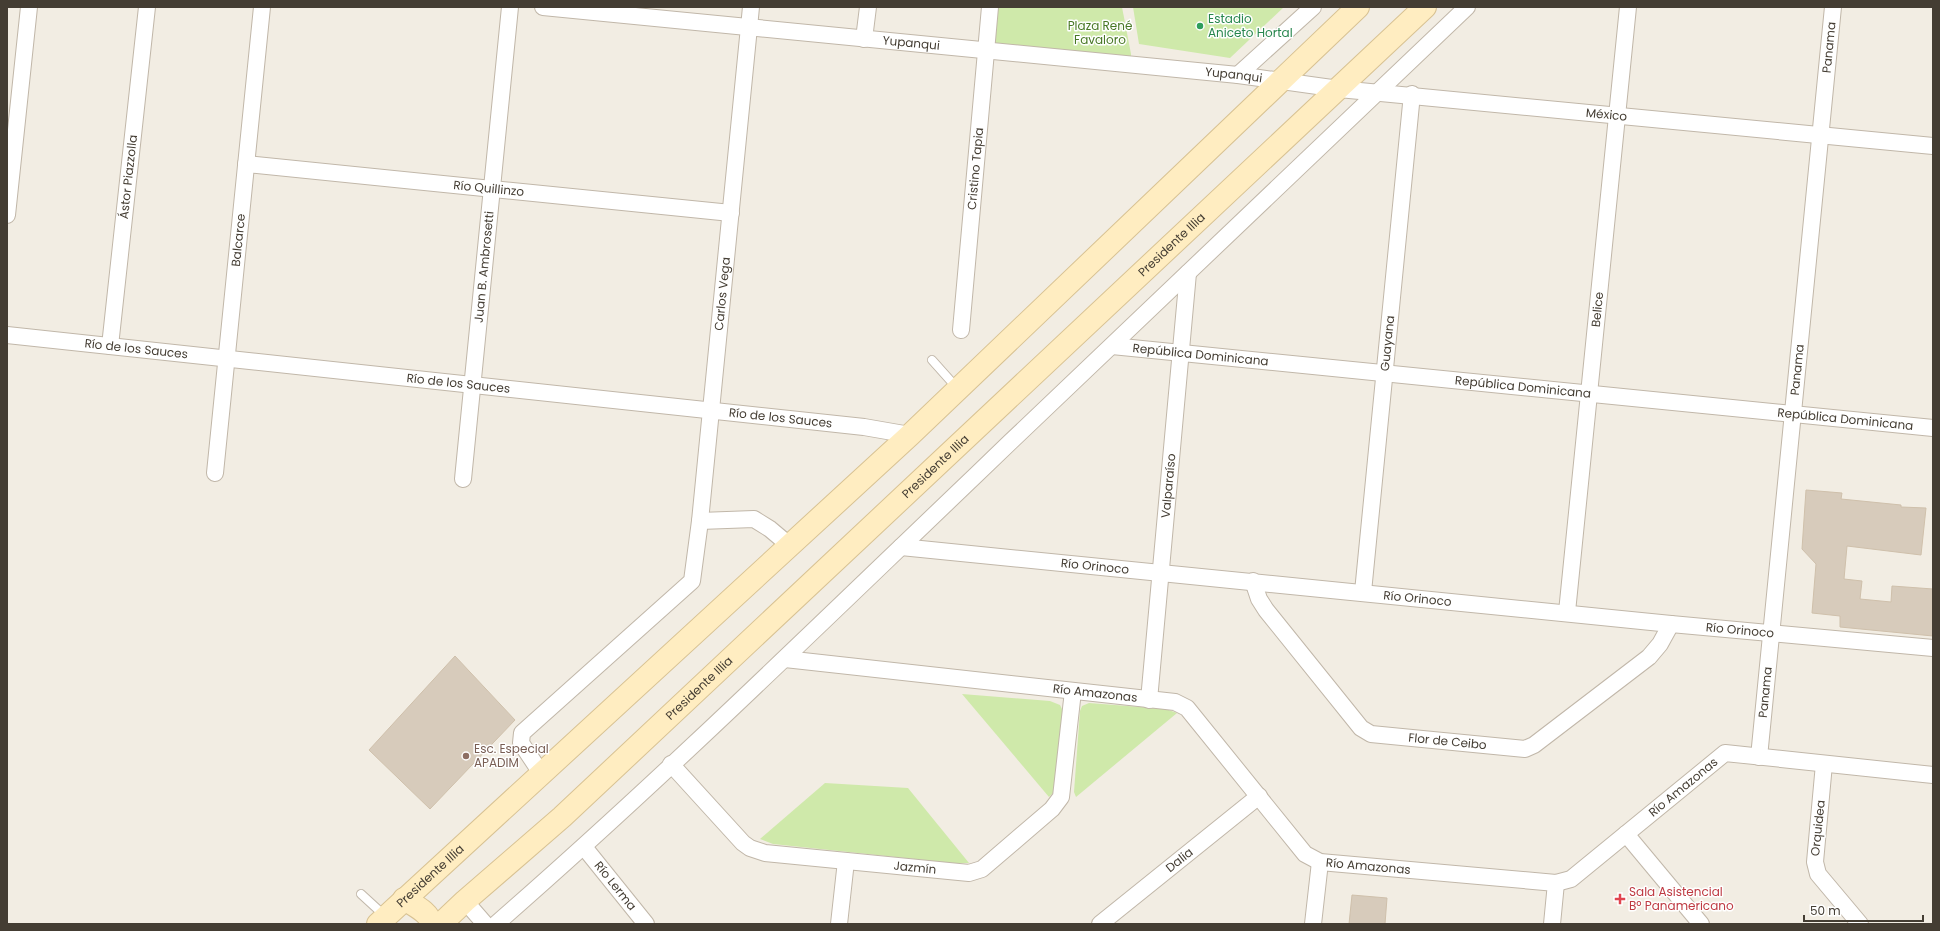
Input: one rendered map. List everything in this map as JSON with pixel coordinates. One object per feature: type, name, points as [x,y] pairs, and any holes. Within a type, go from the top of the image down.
[{"type":"main road","name":"Presidente Illia","points":[[381,920],[910,435],[1358,7]]},
{"type":"main road","name":"Presidente Illia","points":[[444,924],[446,919],[465,901],[562,817],[1425,7]]},
{"type":"main road","points":[[404,899],[422,910],[431,920],[432,924]]},
{"type":"street","points":[[7,216],[10,151],[29,7]]},
{"type":"street","name":"Ástor Piazzolla","points":[[110,346],[147,7]]},
{"type":"street","name":"Balcarce","points":[[215,472],[262,7]]},
{"type":"street","name":"Juan B. Ambrosetti","points":[[463,478],[510,7]]},
{"type":"street","name":"Yupanqui","points":[[543,7],[1280,81]]},
{"type":"street","name":"Carlos Vega","points":[[541,773],[521,743],[522,733],[692,581],[700,521],[751,7]]},
{"type":"street","points":[[864,39],[868,7]]},
{"type":"street","name":"Cristino Tapia","points":[[960,330],[990,7]]},
{"type":"street","points":[[1238,76],[1313,7]]},
{"type":"street","points":[[496,924],[584,847],[785,659],[1467,7]]},
{"type":"street","name":"Belice","points":[[1567,612],[1628,7]]},
{"type":"street","name":"Panama","points":[[1759,756],[1833,7]]},
{"type":"street","name":"México","points":[[1280,81],[1339,89],[1412,94],[1933,146]]},
{"type":"street","name":"Guayana","points":[[1363,592],[1412,94]]},
{"type":"street","name":"Río Quillinzo","points":[[246,164],[731,213]]},
{"type":"street","name":"Valparaíso","points":[[1149,700],[1182,352],[1188,273]]},
{"type":"street","name":"Río de los Sauces","points":[[7,335],[864,427],[910,435]]},
{"type":"street","name":"República Dominicana","points":[[1112,346],[1933,428]]},
{"type":"street","points":[[700,521],[754,519],[770,529],[789,546]]},
{"type":"street","name":"Río Orinoco","points":[[901,547],[1567,612],[1671,624],[1772,632],[1933,648]]},
{"type":"street","name":"Flor de Ceibo","points":[[1253,581],[1259,599],[1266,610],[1361,728],[1371,734],[1525,749],[1534,745],[1649,657],[1660,644],[1671,624]]},
{"type":"street","name":"Río Amazonas","points":[[785,659],[1175,702],[1187,708],[1305,854],[1320,862],[1556,883],[1571,878],[1725,753],[1933,775]]},
{"type":"street","name":"Jazmín","points":[[671,764],[743,843],[750,848],[765,853],[969,873],[982,869],[1052,809],[1061,797],[1073,691]]},
{"type":"street","name":"Orquidea","points":[[1824,764],[1815,862],[1818,874],[1860,924]]},
{"type":"street","name":"Dalia","points":[[1100,924],[1259,796]]},
{"type":"street","points":[[1626,834],[1700,924]]},
{"type":"street","name":"Río Lerma","points":[[584,847],[646,924]]},
{"type":"street","points":[[839,924],[846,861]]},
{"type":"street","points":[[1313,924],[1320,862]]},
{"type":"street","points":[[1552,924],[1556,883]]},
{"type":"street","points":[[465,901],[485,924]]},
{"type":"lane","points":[[932,360],[958,389]]},
{"type":"lane","points":[[361,894],[381,920]]},
{"type":"green space","name":"Plaza René Favaloro","points":[[996,7],[1122,7],[1131,54],[1131,62],[992,47]]},
{"type":"green space","name":"Estadio Aniceto Hortal","points":[[1133,7],[1284,7],[1230,58],[1139,44]]},
{"type":"green space","points":[[962,694],[1050,701],[1060,705],[1063,711],[1058,788],[1049,797]]},
{"type":"green space","points":[[1089,703],[1166,709],[1177,713],[1076,797],[1074,792],[1080,711],[1082,706]]},
{"type":"green space","points":[[825,783],[908,788],[969,863],[952,863],[773,844],[760,839]]},
{"type":"building","points":[[1806,490],[1842,493],[1841,499],[1901,505],[1901,507],[1926,508],[1921,555],[1847,546],[1844,579],[1862,581],[1860,599],[1891,602],[1892,586],[1933,589],[1933,636],[1840,627],[1840,616],[1812,613],[1816,564],[1802,549]]},
{"type":"building","name":"Esc. Especial APADIM","points":[[455,656],[515,720],[430,809],[369,750]]},
{"type":"building","points":[[1352,895],[1387,898],[1385,924],[1349,924]]},
{"type":"place","name":"Estadio Aniceto Hortal","points":[[1200,26]]},
{"type":"place","name":"Esc. Especial APADIM","points":[[466,756]]},
{"type":"place","name":"Sala Asistencial Bº Panamericano","points":[[1620,899]]}]
